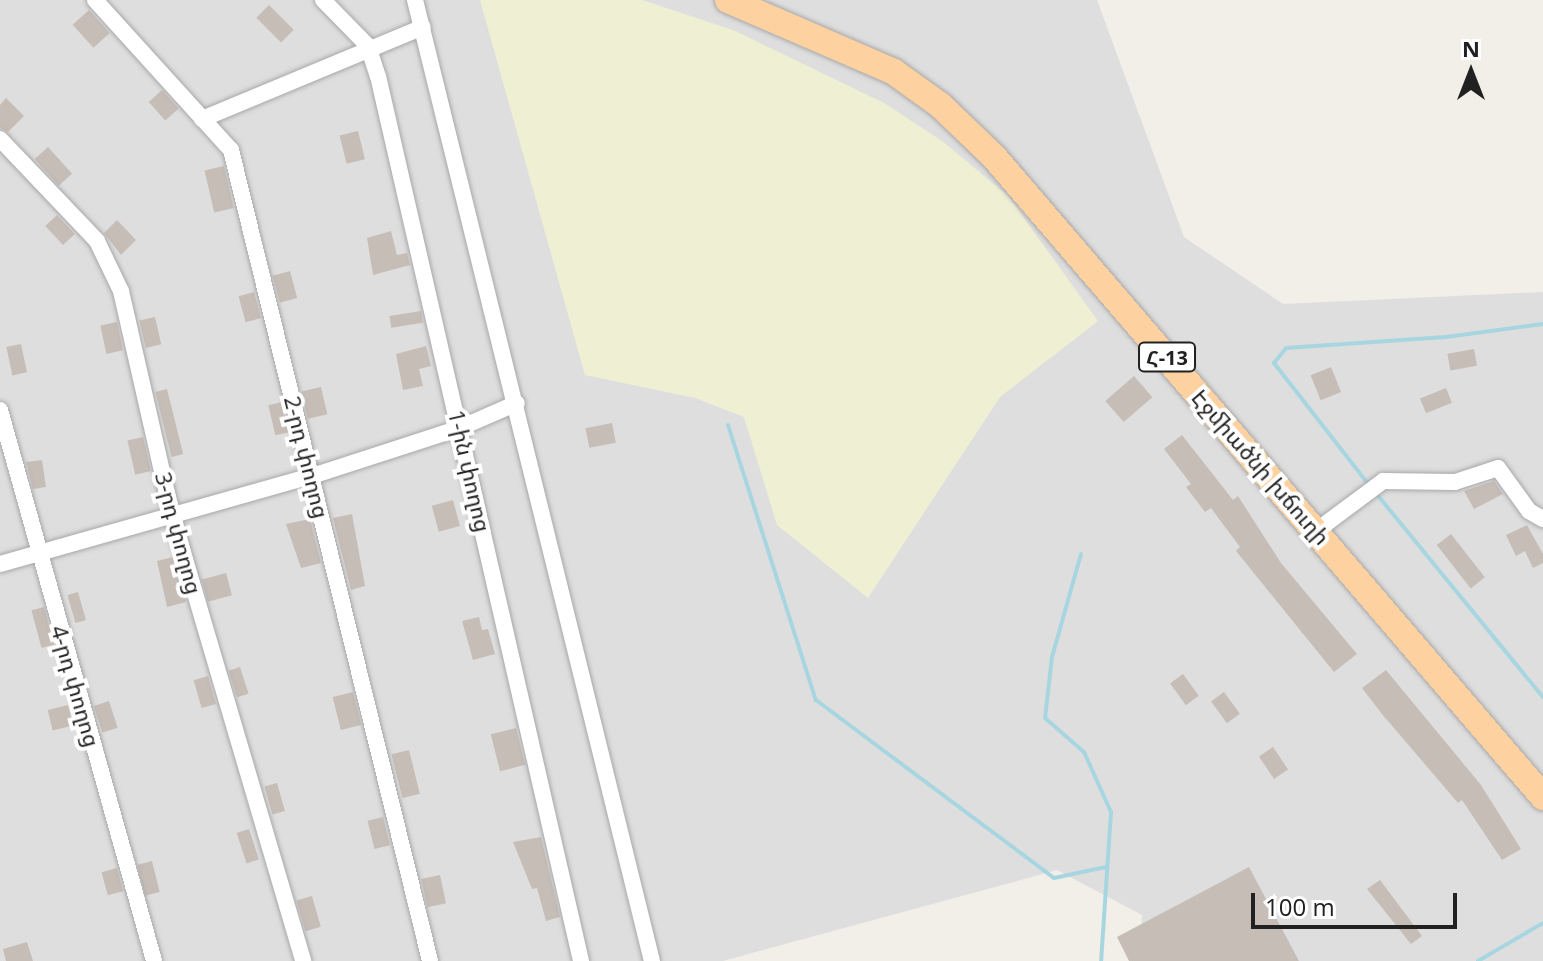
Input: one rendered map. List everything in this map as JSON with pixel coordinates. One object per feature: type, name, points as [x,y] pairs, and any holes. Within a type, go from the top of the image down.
[{"type":"main road","name":"Էջմիածնի խճուղի","points":[[728,0],[866,57],[940,105],[1013,177],[1543,797]]},
{"type":"street","name":"2-րդ փողոց","points":[[95,0],[231,150],[430,961]]},
{"type":"street","points":[[323,0],[368,46]]},
{"type":"street","points":[[415,0],[517,403],[652,961]]},
{"type":"street","points":[[202,119],[368,46],[423,27]]},
{"type":"street","name":"1-ին փողոց","points":[[368,46],[460,428],[581,961]]},
{"type":"street","name":"3-րդ փողոց","points":[[0,139],[82,223],[109,259],[172,515],[303,961]]},
{"type":"street","points":[[0,564],[312,476],[460,428],[517,403]]},
{"type":"street","name":"4-րդ փողոց","points":[[0,410],[154,961]]},
{"type":"street","points":[[1316,531],[1383,481],[1455,482],[1498,468],[1529,511],[1543,519]]},
{"type":"shaded area","points":[[0,0],[1097,0],[1184,237],[1283,304],[1543,292],[1543,961],[1140,961],[1142,915],[1057,870],[723,961],[0,961]]},
{"type":"green space","points":[[480,0],[642,0],[733,30],[884,103],[942,141],[1008,196],[1098,321],[1000,397],[868,598],[777,525],[744,417],[695,398],[585,375]]},
{"type":"building","points":[[269,5],[294,30],[281,42],[256,18]]},
{"type":"building","points":[[89,10],[110,33],[93,48],[73,25]]},
{"type":"building","points":[[162,90],[179,109],[165,121],[149,102]]},
{"type":"building","points":[[6,98],[24,116],[8,132],[0,128],[0,105]]},
{"type":"building","points":[[358,131],[365,159],[347,164],[340,136]]},
{"type":"building","points":[[48,147],[72,174],[59,186],[35,159]]},
{"type":"building","points":[[224,166],[234,208],[214,212],[205,170]]},
{"type":"building","points":[[57,215],[75,234],[63,245],[45,226]]},
{"type":"building","points":[[117,220],[136,240],[121,255],[104,233]]},
{"type":"building","points":[[391,231],[397,255],[407,253],[410,265],[373,275],[367,238]]},
{"type":"building","points":[[290,271],[297,298],[280,303],[273,276]]},
{"type":"building","points":[[254,292],[261,318],[246,322],[239,296]]},
{"type":"building","points":[[421,311],[423,323],[391,328],[389,316]]},
{"type":"building","points":[[155,317],[161,344],[146,348],[139,321]]},
{"type":"building","points":[[117,322],[123,350],[106,354],[100,326]]},
{"type":"building","points":[[21,344],[27,372],[12,375],[6,347]]},
{"type":"building","points":[[426,346],[431,366],[419,369],[423,386],[403,390],[396,354]]},
{"type":"building","points":[[1474,349],[1477,366],[1450,370],[1447,354]]},
{"type":"building","points":[[1331,367],[1341,392],[1321,400],[1311,375]]},
{"type":"building","points":[[1134,376],[1152,397],[1124,422],[1105,401]]},
{"type":"building","points":[[321,387],[327,414],[308,419],[302,391]]},
{"type":"building","points":[[1446,388],[1452,403],[1426,413],[1420,398]]},
{"type":"building","points":[[167,389],[183,454],[172,457],[155,392]]},
{"type":"building","points":[[282,402],[289,432],[275,435],[268,405]]},
{"type":"building","points":[[612,423],[616,443],[589,448],[585,428]]},
{"type":"building","points":[[1182,435],[1233,500],[1238,496],[1281,563],[1357,654],[1334,672],[1236,551],[1240,547],[1211,508],[1205,512],[1186,487],[1191,484],[1164,449]]},
{"type":"building","points":[[143,437],[151,471],[135,475],[127,441]]},
{"type":"building","points":[[42,460],[46,487],[33,489],[26,462]]},
{"type":"building","points":[[1494,481],[1503,494],[1474,509],[1464,491]]},
{"type":"building","points":[[453,500],[460,526],[439,532],[432,506]]},
{"type":"building","points":[[352,514],[365,586],[351,590],[333,518]]},
{"type":"building","points":[[310,519],[321,563],[301,568],[286,524]]},
{"type":"building","points":[[1527,525],[1543,554],[1543,563],[1533,568],[1525,551],[1516,556],[1506,535]]},
{"type":"building","points":[[1451,534],[1485,577],[1471,588],[1437,545]]},
{"type":"building","points":[[173,557],[186,602],[167,607],[157,561]]},
{"type":"building","points":[[226,573],[232,595],[208,602],[202,579]]},
{"type":"building","points":[[78,592],[86,620],[75,623],[67,595]]},
{"type":"building","points":[[44,607],[54,645],[42,648],[31,610]]},
{"type":"building","points":[[479,617],[482,630],[488,629],[495,654],[473,660],[462,621]]},
{"type":"building","points":[[240,667],[249,694],[237,697],[229,671]]},
{"type":"building","points":[[1386,670],[1481,785],[1521,849],[1502,860],[1462,800],[1458,803],[1362,688]]},
{"type":"building","points":[[1183,674],[1199,696],[1186,705],[1170,683]]},
{"type":"building","points":[[208,676],[216,704],[202,708],[194,680]]},
{"type":"building","points":[[353,692],[361,725],[341,730],[333,697]]},
{"type":"building","points":[[1224,692],[1240,714],[1227,723],[1211,701]]},
{"type":"building","points":[[109,701],[118,728],[102,733],[94,706]]},
{"type":"building","points":[[68,705],[73,725],[53,730],[48,710]]},
{"type":"building","points":[[516,728],[525,765],[500,771],[491,734]]},
{"type":"building","points":[[1273,747],[1288,769],[1274,779],[1259,757]]},
{"type":"building","points":[[409,750],[420,794],[402,798],[392,754]]},
{"type":"building","points":[[277,783],[285,811],[272,814],[265,787]]},
{"type":"building","points":[[383,817],[390,845],[374,849],[367,821]]},
{"type":"building","points":[[249,829],[259,859],[247,863],[237,833]]},
{"type":"building","points":[[541,837],[560,917],[546,921],[537,888],[532,889],[513,842]]},
{"type":"building","points":[[152,861],[160,892],[145,896],[137,865]]},
{"type":"building","points":[[1249,867],[1299,961],[1129,961],[1117,937]]},
{"type":"building","points":[[117,868],[123,891],[108,895],[102,872]]},
{"type":"building","points":[[440,875],[446,903],[427,907],[421,879]]},
{"type":"building","points":[[1380,880],[1422,936],[1411,944],[1367,889]]},
{"type":"building","points":[[312,896],[321,927],[305,931],[297,900]]},
{"type":"building","points":[[27,942],[33,961],[6,961],[3,949]]},
{"type":"waterway","points":[[1369,485],[1274,363],[1286,348],[1446,337],[1543,324]]},
{"type":"waterway","points":[[728,425],[816,700],[1054,878],[1106,867]]},
{"type":"waterway","points":[[1375,492],[1543,697]]},
{"type":"waterway","points":[[1081,554],[1052,657],[1045,718],[1084,752],[1111,812],[1101,961]]},
{"type":"waterway","points":[[1478,961],[1543,923]]}]
